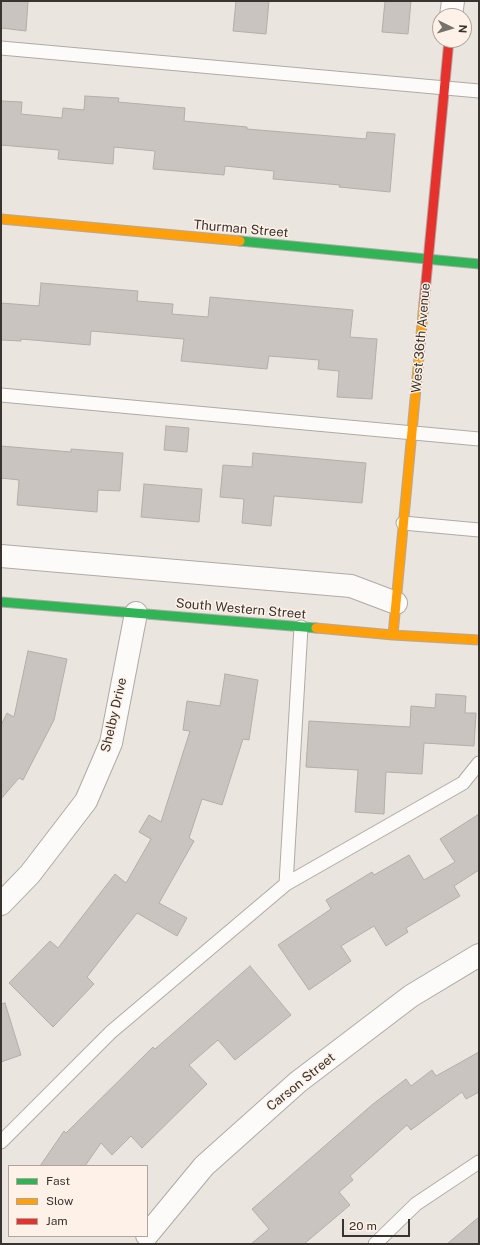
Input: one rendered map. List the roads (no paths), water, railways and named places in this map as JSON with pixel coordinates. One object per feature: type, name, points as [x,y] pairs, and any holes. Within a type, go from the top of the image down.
[{"type":"street","name":"West 36th Avenue","points":[[393,635],[448,48]]},
{"type":"street","name":"Thurman Street","points":[[1,219],[479,264]]},
{"type":"street","points":[[1,556],[351,586],[396,603]]},
{"type":"street","name":"South Western Street","points":[[1,602],[393,635],[479,640]]},
{"type":"street","name":"Shelby Drive","points":[[1,904],[30,874],[86,801],[110,743],[136,613]]},
{"type":"street","name":"Carson Street","points":[[148,1235],[204,1166],[298,1082],[411,996],[479,955]]},
{"type":"lane","points":[[1,48],[479,91]]},
{"type":"lane","points":[[1,395],[479,439]]},
{"type":"lane","points":[[403,523],[479,530]]},
{"type":"lane","points":[[286,884],[301,627]]},
{"type":"lane","points":[[1,1142],[111,1032],[286,884],[463,783],[479,763]]},
{"type":"lane","points":[[375,1244],[416,1204],[479,1162]]}]
